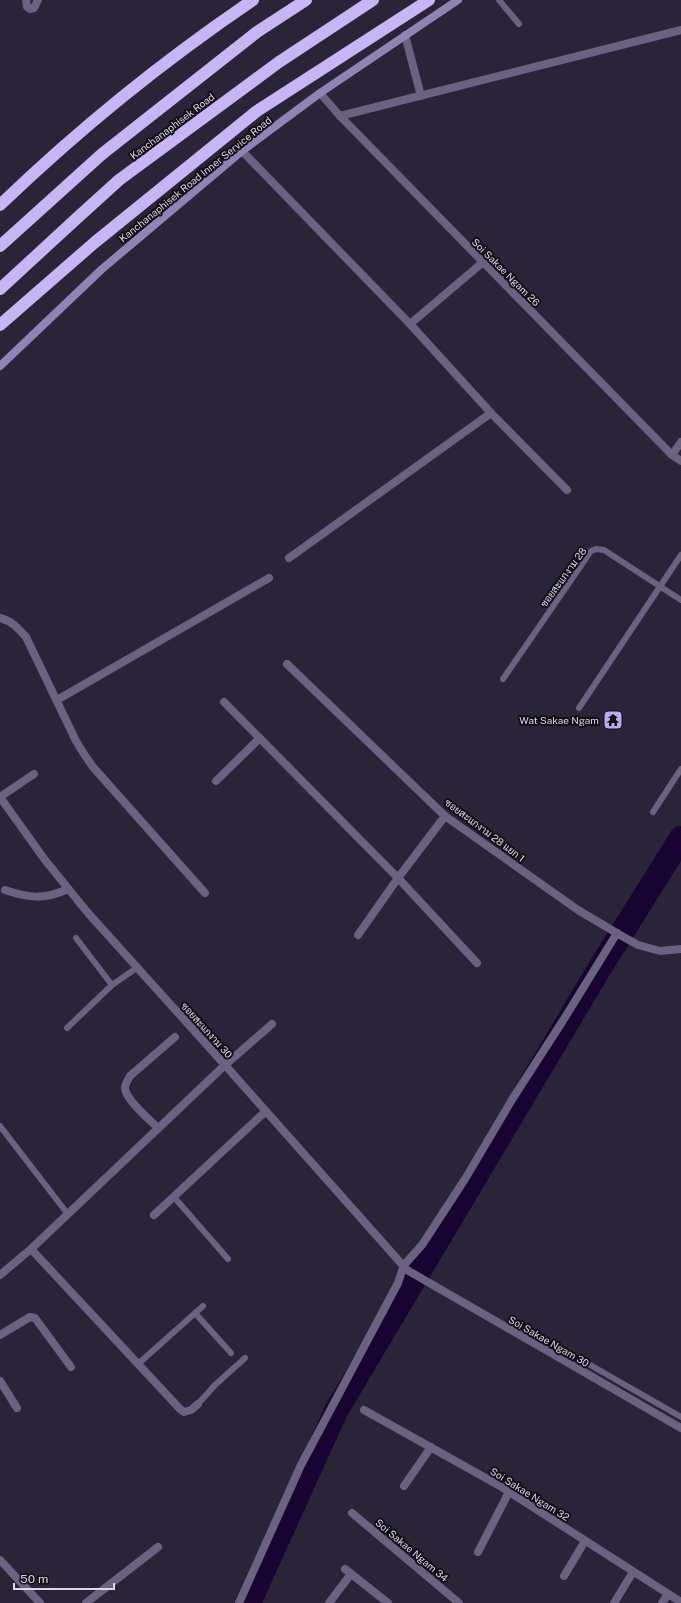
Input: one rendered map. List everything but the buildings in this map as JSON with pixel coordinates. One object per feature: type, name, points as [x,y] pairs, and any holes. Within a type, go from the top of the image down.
[{"type":"highway","points":[[0,205],[38,169],[110,107],[194,42],[253,0]]},
{"type":"highway","name":"Kanchanaphisek Road","points":[[0,246],[102,154],[257,32],[306,0]]},
{"type":"highway","name":"Kanchanaphisek Road","points":[[0,289],[120,180],[279,62],[373,0]]},
{"type":"highway","points":[[0,325],[94,243],[257,111],[429,0]]},
{"type":"main road","name":"Kanchanaphisek Road Inner Service Road","points":[[0,366],[102,269],[242,151],[320,93],[458,0]]},
{"type":"street","points":[[26,0],[27,7],[30,9],[34,8],[38,0]]},
{"type":"street","points":[[340,116],[681,30]]},
{"type":"street","points":[[405,35],[421,96]]},
{"type":"street","name":"Soi Sakae Ngam 26","points":[[320,93],[340,116],[482,263],[672,455],[681,461]]},
{"type":"street","points":[[242,151],[410,324],[491,413],[567,490]]},
{"type":"street","points":[[410,324],[482,263]]},
{"type":"street","points":[[289,558],[491,413]]},
{"type":"street","points":[[672,455],[681,442]]},
{"type":"street","points":[[57,700],[270,578]]},
{"type":"street","points":[[0,618],[8,620],[26,637],[76,741],[93,767],[205,893]]},
{"type":"street","name":"ซอยสะแกงาม 28 แยก 1","points":[[287,664],[445,816],[578,910],[618,934],[638,944],[660,951],[681,949]]},
{"type":"street","points":[[224,702],[398,878],[478,963]]},
{"type":"street","points":[[216,781],[260,738]]},
{"type":"street","points":[[0,797],[34,774]]},
{"type":"street","name":"ซอยสะแกงาม 30","points":[[0,797],[45,860],[88,913],[225,1064],[406,1268]]},
{"type":"street","points":[[358,935],[398,878],[445,816]]},
{"type":"street","points":[[5,890],[25,896],[38,897],[53,896],[68,889]]},
{"type":"street","points":[[238,1603],[301,1465],[406,1268],[465,1179],[512,1098],[618,934]]},
{"type":"street","points":[[0,1275],[31,1248],[225,1064],[272,1024]]},
{"type":"street","points":[[158,1128],[129,1099],[125,1090],[126,1082],[130,1076],[175,1037]]},
{"type":"street","points":[[154,1215],[266,1111]]},
{"type":"street","points":[[31,1248],[184,1412],[191,1410],[198,1404]]},
{"type":"street","name":"Soi Sakae Ngam 30","points":[[406,1268],[434,1286],[681,1428]]},
{"type":"street","points":[[0,1335],[30,1317],[35,1318],[71,1367]]},
{"type":"street","points":[[0,1381],[17,1408]]},
{"type":"street","name":"Soi Sakae Ngam 32","points":[[364,1410],[509,1492],[681,1602]]},
{"type":"street","points":[[404,1486],[431,1447]]},
{"type":"street","points":[[478,1552],[509,1492]]},
{"type":"street","name":"Soi Sakae Ngam 34","points":[[352,1513],[459,1603]]},
{"type":"street","points":[[564,1576],[585,1541]]},
{"type":"street","points":[[86,1603],[158,1547]]},
{"type":"street","points":[[0,1560],[40,1603]]},
{"type":"street","points":[[329,1603],[348,1572],[388,1603]]},
{"type":"street","points":[[614,1603],[633,1572]]},
{"type":"street","points":[[662,1603],[668,1594]]},
{"type":"lane","points":[[499,0],[519,24]]},
{"type":"lane","name":"ซอยสะแกงาม 28","points":[[503,679],[590,552],[596,549],[604,550],[681,600]]},
{"type":"lane","points":[[579,708],[681,555]]},
{"type":"lane","points":[[653,812],[681,769]]},
{"type":"lane","points":[[76,938],[112,985]]},
{"type":"lane","points":[[67,1028],[112,985],[138,967]]},
{"type":"lane","points":[[0,1126],[68,1213]]},
{"type":"lane","points":[[174,1198],[228,1259]]},
{"type":"lane","points":[[138,1364],[202,1306]]},
{"type":"lane","points":[[195,1313],[231,1354]]},
{"type":"lane","points":[[198,1404],[215,1385],[245,1358]]},
{"type":"lane","points":[[585,1362],[681,1417]]},
{"type":"waterway","points":[[249,1603],[336,1411],[598,971],[681,838]]},
{"type":"place","name":"Wat Sakae Ngam","points":[[613,720]]}]
